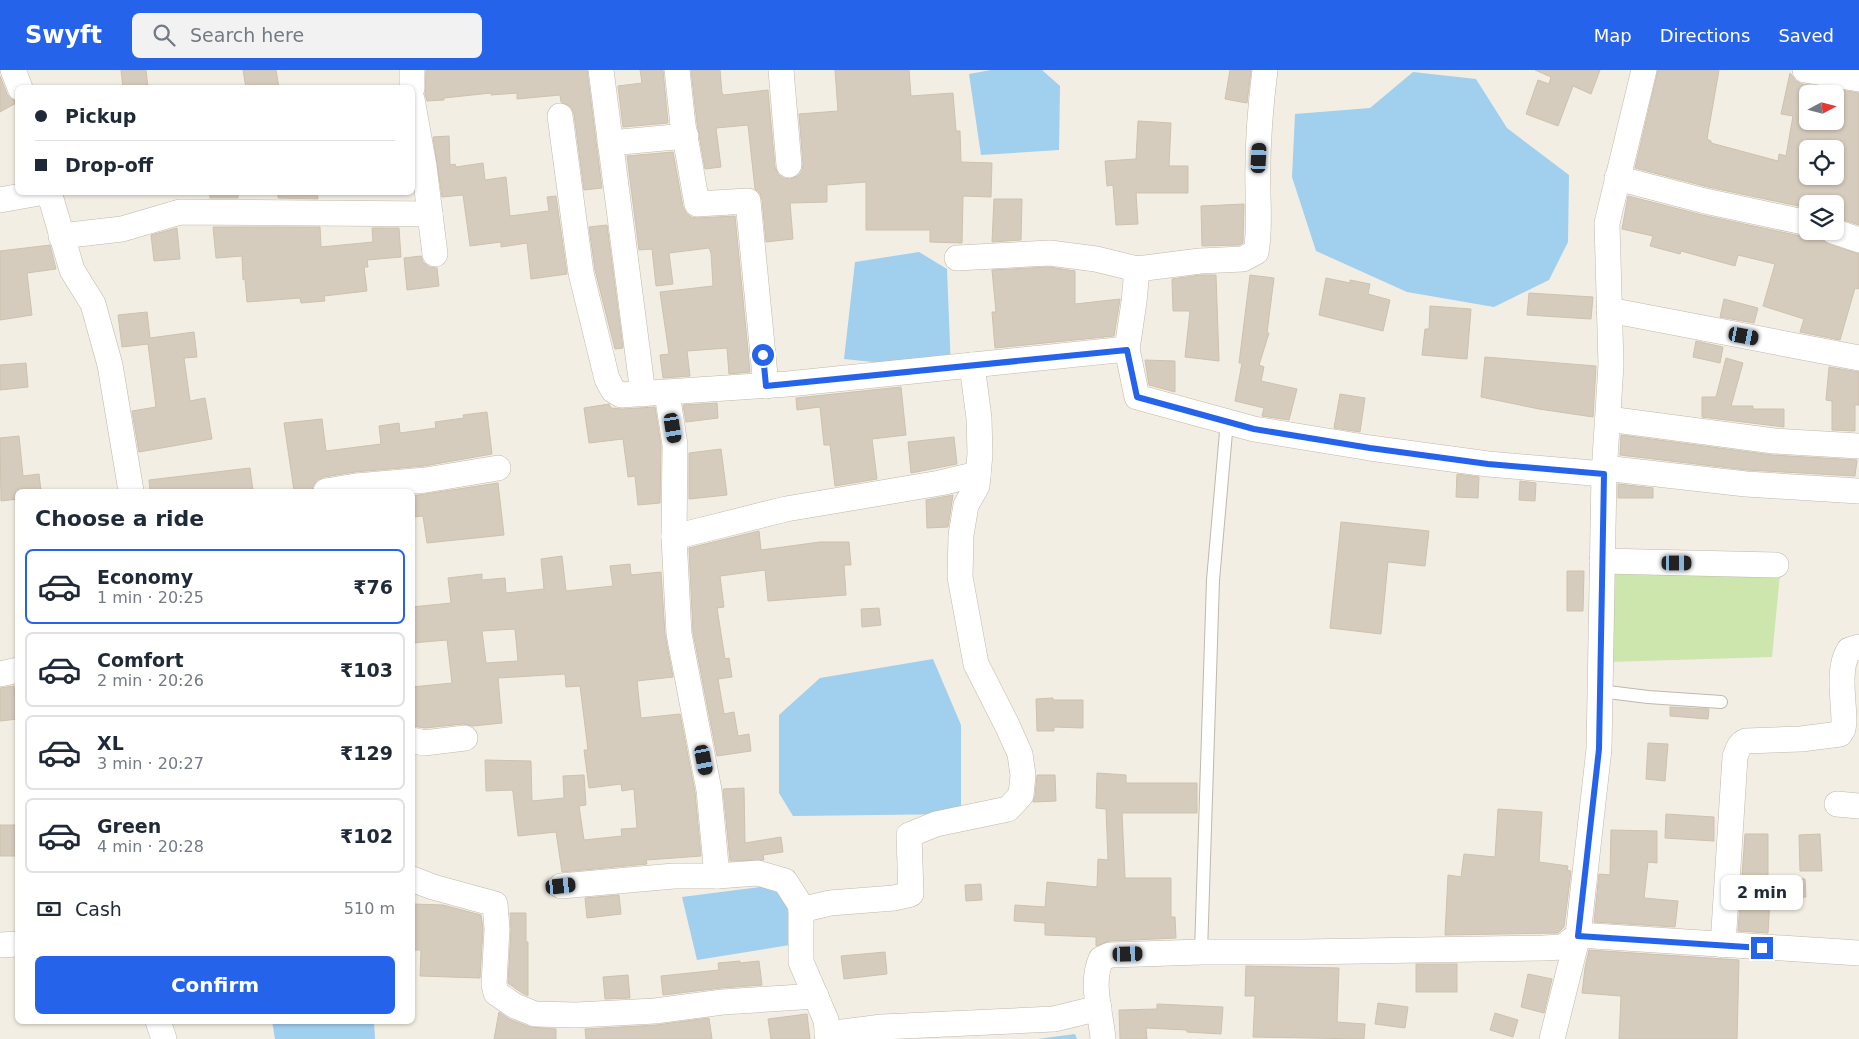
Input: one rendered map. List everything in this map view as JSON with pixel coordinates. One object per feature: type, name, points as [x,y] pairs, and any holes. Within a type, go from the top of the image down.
[{"type":"street","points":[[13,70],[19,85]]},
{"type":"street","points":[[412,70],[412,85]]},
{"type":"street","points":[[601,70],[610,142],[655,394],[675,445],[674,537],[679,634],[709,790],[717,876]]},
{"type":"street","points":[[677,70],[683,125],[697,204],[748,201],[766,386]]},
{"type":"street","points":[[781,70],[789,165]]},
{"type":"street","points":[[957,258],[1050,253],[1096,259],[1137,268],[1200,261],[1243,259],[1256,252],[1259,238],[1260,127],[1266,70]]},
{"type":"street","points":[[1552,1039],[1578,936],[1599,749],[1604,471],[1611,366],[1607,223],[1644,70]]},
{"type":"street","points":[[1805,70],[1859,79]]},
{"type":"street","points":[[415,116],[424,166],[435,254]]},
{"type":"street","points":[[560,116],[581,273],[606,379],[614,390],[621,395],[766,386],[1127,350]]},
{"type":"street","points":[[610,142],[686,136]]},
{"type":"street","points":[[1617,178],[1706,201],[1799,220]]},
{"type":"street","points":[[0,200],[29,195]]},
{"type":"street","points":[[48,195],[72,270],[93,304],[110,365],[131,489]]},
{"type":"street","points":[[62,236],[122,229],[180,212],[430,214]]},
{"type":"street","points":[[1844,235],[1859,240]]},
{"type":"street","points":[[1137,268],[1127,350],[1137,397],[1254,429],[1370,448],[1488,464],[1859,491]]},
{"type":"street","points":[[1609,310],[1859,358]]},
{"type":"street","points":[[801,910],[830,903],[894,898],[911,894],[909,834],[936,824],[1008,809],[1021,794],[1020,754],[976,664],[960,577],[961,535],[966,505],[977,486],[980,454],[979,418],[972,365]]},
{"type":"street","points":[[1608,419],[1774,441],[1859,446]]},
{"type":"street","points":[[338,489],[426,480],[498,468]]},
{"type":"street","points":[[674,537],[786,509],[940,483],[978,474]]},
{"type":"street","points":[[1602,561],[1776,565]]},
{"type":"street","points":[[1723,946],[1735,757],[1741,743],[1746,741],[1801,740],[1840,734],[1852,722],[1843,665],[1849,650],[1859,647]]},
{"type":"street","points":[[0,674],[15,671]]},
{"type":"street","points":[[415,740],[424,742],[465,738]]},
{"type":"street","points":[[561,886],[674,876],[717,876],[758,873],[784,881],[801,906],[801,962],[826,1020],[827,1037],[882,1027],[1054,1019],[1099,1008]]},
{"type":"street","points":[[415,880],[495,904],[497,929],[494,984],[496,993],[515,1006],[535,1014],[576,1015],[655,1011],[723,1002],[816,996]]},
{"type":"street","points":[[1103,1039],[1097,994],[1097,968],[1101,959],[1110,955],[1201,952],[1543,948],[1563,947],[1578,936],[1859,953]]},
{"type":"street","points":[[0,945],[15,944]]},
{"type":"street","points":[[159,1024],[164,1039]]},
{"type":"lane","points":[[1201,952],[1213,580],[1227,421]]},
{"type":"lane","points":[[1600,691],[1648,697],[1721,702]]},
{"type":"green space","points":[[1613,572],[1780,574],[1772,657],[1608,662]]},
{"type":"water","points":[[991,70],[1042,70],[1060,86],[1059,150],[981,155],[969,74]]},
{"type":"water","points":[[1413,72],[1476,79],[1507,128],[1569,175],[1568,242],[1549,280],[1494,307],[1407,292],[1316,251],[1292,177],[1295,114],[1370,108]]},
{"type":"water","points":[[919,252],[947,269],[951,370],[844,359],[855,262]]},
{"type":"water","points":[[933,659],[961,725],[961,814],[793,816],[779,793],[779,715],[820,678]]},
{"type":"water","points":[[767,886],[790,900],[790,945],[697,960],[682,897]]},
{"type":"water","points":[[272,1024],[374,1024],[375,1039],[275,1039]]},
{"type":"water","points":[[1075,1034],[1077,1039],[1038,1039]]},
{"type":"building","points":[[121,70],[146,70],[148,85],[123,85]]},
{"type":"building","points":[[243,70],[276,70],[278,85],[246,85]]},
{"type":"building","points":[[426,70],[587,70],[602,188],[584,190],[574,114],[571,107],[561,102],[560,95],[517,99],[517,93],[491,95],[491,93],[427,101],[425,94]]},
{"type":"building","points":[[640,70],[663,70],[668,123],[623,127],[618,86],[642,83]]},
{"type":"building","points":[[691,70],[720,70],[722,93],[724,95],[768,90],[775,167],[778,174],[783,178],[790,179],[798,176],[802,171],[803,164],[799,114],[838,111],[835,70],[909,70],[911,96],[953,93],[956,131],[960,131],[961,162],[992,163],[991,197],[963,196],[962,243],[930,242],[930,230],[866,230],[866,182],[827,185],[827,202],[790,203],[793,239],[766,242],[762,200],[760,193],[755,189],[748,125],[716,128],[721,167],[705,169]]},
{"type":"building","points":[[1230,70],[1251,70],[1247,103],[1225,99]]},
{"type":"building","points":[[1535,70],[1600,70],[1591,94],[1573,86],[1558,126],[1526,114],[1538,80],[1549,84],[1551,77]]},
{"type":"building","points":[[1658,70],[1719,70],[1707,139],[1711,143],[1778,161],[1779,154],[1786,156],[1793,116],[1781,114],[1790,73],[1796,81],[1808,85],[1799,85],[1799,130],[1844,130],[1844,91],[1859,93],[1859,225],[1844,220],[1844,195],[1799,195],[1799,206],[1708,187],[1635,168]]},
{"type":"building","points":[[0,76],[7,94],[15,101],[15,104],[0,112]]},
{"type":"building","points":[[1138,121],[1171,123],[1169,166],[1188,166],[1188,193],[1136,193],[1138,224],[1116,225],[1113,185],[1107,186],[1105,161],[1136,159]]},
{"type":"building","points":[[449,136],[450,165],[455,164],[456,167],[483,163],[485,180],[506,177],[510,216],[549,211],[547,197],[556,196],[567,274],[531,279],[527,243],[501,247],[501,242],[470,246],[463,195],[442,197],[433,137]]},
{"type":"building","points":[[673,152],[683,207],[686,213],[691,217],[697,218],[735,216],[750,372],[729,374],[727,348],[687,351],[690,376],[663,378],[660,355],[669,354],[660,292],[713,286],[709,248],[669,253],[673,284],[656,286],[652,249],[639,250],[627,156]]},
{"type":"building","points":[[210,195],[238,195],[238,198],[210,198]]},
{"type":"building","points":[[278,195],[317,195],[318,199],[278,198]]},
{"type":"building","points":[[1628,196],[1702,215],[1799,236],[1799,240],[1822,240],[1828,244],[1859,254],[1859,289],[1855,288],[1840,340],[1800,332],[1804,319],[1763,306],[1775,264],[1738,255],[1735,266],[1681,251],[1680,254],[1650,246],[1653,236],[1622,229]]},
{"type":"building","points":[[994,199],[1022,199],[1021,240],[992,242]]},
{"type":"building","points":[[1244,204],[1243,243],[1239,245],[1202,246],[1201,206]]},
{"type":"building","points":[[607,225],[623,348],[615,349],[595,270],[589,227]]},
{"type":"building","points":[[213,227],[320,227],[321,247],[373,242],[372,228],[399,228],[401,257],[367,260],[368,267],[364,267],[367,291],[324,296],[325,301],[301,303],[300,298],[247,302],[245,279],[243,280],[242,256],[216,258]]},
{"type":"building","points":[[177,228],[180,259],[154,261],[151,235]]},
{"type":"building","points":[[50,245],[56,269],[27,273],[32,315],[0,320],[0,251]]},
{"type":"building","points":[[421,256],[423,262],[429,267],[437,268],[439,286],[407,290],[404,258]]},
{"type":"building","points":[[1049,267],[1075,271],[1075,304],[1120,299],[1114,336],[995,348],[992,312],[996,312],[992,270]]},
{"type":"building","points":[[1216,275],[1219,361],[1185,357],[1190,311],[1173,311],[1172,279]]},
{"type":"building","points":[[1250,275],[1274,278],[1267,333],[1269,333],[1259,365],[1264,367],[1261,381],[1297,389],[1289,420],[1262,416],[1264,408],[1235,401],[1242,363],[1239,363]]},
{"type":"building","points":[[1326,278],[1350,283],[1350,280],[1370,284],[1368,294],[1390,300],[1383,331],[1319,315]]},
{"type":"building","points":[[1529,293],[1593,297],[1591,319],[1527,315]]},
{"type":"building","points":[[1724,299],[1758,308],[1754,323],[1720,317]]},
{"type":"building","points":[[1430,306],[1471,309],[1467,359],[1422,355],[1425,329],[1429,329]]},
{"type":"building","points":[[147,312],[150,338],[194,332],[197,357],[184,358],[190,401],[205,398],[212,439],[139,452],[132,411],[156,407],[148,344],[122,347],[118,315]]},
{"type":"building","points":[[1696,341],[1723,347],[1720,363],[1693,357]]},
{"type":"building","points":[[1485,357],[1596,366],[1593,417],[1539,409],[1481,397]]},
{"type":"building","points":[[1726,358],[1743,363],[1731,406],[1753,406],[1753,409],[1784,409],[1784,427],[1702,417],[1702,397],[1716,397]]},
{"type":"building","points":[[1145,360],[1175,361],[1175,392],[1149,385]]},
{"type":"building","points":[[26,363],[28,387],[0,390],[0,365]]},
{"type":"building","points":[[1829,367],[1859,372],[1859,405],[1855,405],[1855,431],[1832,430],[1832,401],[1826,400]]},
{"type":"building","points":[[901,387],[906,435],[872,439],[877,479],[835,486],[830,445],[824,445],[820,407],[797,410],[796,398]]},
{"type":"building","points":[[1340,394],[1365,398],[1360,432],[1334,428]]},
{"type":"building","points":[[717,403],[718,418],[686,422],[683,405]]},
{"type":"building","points":[[609,404],[611,408],[622,409],[655,407],[661,446],[660,503],[638,505],[635,476],[628,477],[623,439],[589,443],[584,408]]},
{"type":"building","points":[[487,412],[492,454],[424,466],[355,472],[324,477],[317,480],[312,489],[294,489],[284,423],[322,419],[326,451],[381,444],[379,426],[399,423],[400,433],[436,428],[435,422],[464,418],[463,415]]},
{"type":"building","points":[[1621,435],[1772,455],[1857,460],[1855,476],[1747,470],[1620,455]]},
{"type":"building","points":[[19,436],[23,476],[39,474],[41,489],[15,489],[15,499],[1,501],[0,438]]},
{"type":"building","points":[[954,437],[957,464],[911,473],[908,442]]},
{"type":"building","points":[[721,449],[727,495],[689,499],[689,453]]},
{"type":"building","points":[[250,468],[253,489],[150,489],[149,480]]},
{"type":"building","points":[[1457,474],[1479,477],[1478,498],[1456,497]]},
{"type":"building","points":[[1520,481],[1536,483],[1535,501],[1519,500]]},
{"type":"building","points":[[498,483],[504,535],[427,543],[423,516],[415,517],[415,496]]},
{"type":"building","points":[[1618,484],[1653,488],[1653,498],[1618,498]]},
{"type":"building","points":[[953,495],[948,527],[927,528],[926,500]]},
{"type":"building","points":[[1341,522],[1429,531],[1425,566],[1388,562],[1381,634],[1330,628]]},
{"type":"building","points":[[759,531],[761,550],[820,542],[849,542],[851,565],[844,565],[846,595],[768,601],[765,570],[720,576],[724,607],[717,608],[725,659],[729,658],[732,677],[718,679],[724,714],[734,712],[738,736],[749,734],[751,751],[717,756],[693,632],[689,548]]},
{"type":"building","points":[[562,556],[566,591],[613,586],[610,566],[630,564],[631,575],[661,572],[665,635],[673,677],[637,681],[641,718],[680,714],[695,792],[701,856],[646,860],[647,864],[562,872],[556,832],[518,836],[513,792],[512,790],[486,791],[485,760],[531,761],[532,801],[564,798],[563,776],[584,775],[586,805],[579,806],[584,840],[622,836],[621,829],[637,828],[634,789],[622,791],[621,784],[589,788],[584,750],[588,750],[580,686],[566,687],[565,674],[498,678],[502,723],[473,726],[463,724],[425,728],[415,726],[415,687],[452,683],[447,640],[415,643],[415,607],[451,603],[448,578],[482,574],[482,580],[505,578],[506,593],[544,589],[541,559]],"holes":[[[515,629],[518,661],[486,663],[482,631]]]},
{"type":"building","points":[[1567,571],[1584,571],[1583,611],[1567,611]]},
{"type":"building","points":[[879,608],[881,625],[862,627],[861,609]]},
{"type":"building","points":[[14,686],[15,719],[0,721],[0,688]]},
{"type":"building","points":[[1053,698],[1053,700],[1083,700],[1083,728],[1054,727],[1054,731],[1037,731],[1036,699]]},
{"type":"building","points":[[1670,707],[1709,709],[1708,719],[1670,716]]},
{"type":"building","points":[[1648,743],[1668,744],[1665,781],[1646,779]]},
{"type":"building","points":[[1097,773],[1126,775],[1126,783],[1197,783],[1197,813],[1122,813],[1125,878],[1171,878],[1171,917],[1175,917],[1176,938],[1110,941],[1096,946],[1096,937],[1045,935],[1045,923],[1014,921],[1015,905],[1045,907],[1047,882],[1097,887],[1098,859],[1108,860],[1106,809],[1096,808]]},
{"type":"building","points":[[1037,775],[1055,775],[1056,801],[1033,802]]},
{"type":"building","points":[[744,788],[745,843],[781,837],[783,852],[763,855],[764,860],[730,861],[723,789]]},
{"type":"building","points":[[1498,809],[1542,812],[1539,862],[1568,866],[1567,870],[1571,871],[1564,927],[1558,933],[1445,935],[1448,875],[1461,877],[1464,854],[1495,857]]},
{"type":"building","points":[[1666,814],[1714,817],[1714,841],[1665,838]]},
{"type":"building","points":[[0,825],[15,825],[15,856],[0,856]]},
{"type":"building","points":[[1611,830],[1657,831],[1657,863],[1648,862],[1644,898],[1678,901],[1675,927],[1594,922],[1599,874],[1610,875]]},
{"type":"building","points":[[1745,834],[1768,834],[1768,877],[1805,879],[1806,897],[1770,899],[1768,933],[1738,931]]},
{"type":"building","points":[[1820,834],[1822,871],[1800,871],[1799,835]]},
{"type":"building","points":[[981,884],[982,900],[966,901],[965,885]]},
{"type":"building","points":[[619,895],[621,914],[587,918],[585,898]]},
{"type":"building","points":[[415,904],[443,905],[481,915],[483,929],[480,978],[420,976],[421,950],[415,950]]},
{"type":"building","points":[[510,913],[526,913],[528,996],[508,983]]},
{"type":"building","points":[[1589,950],[1739,960],[1737,1039],[1619,1039],[1621,996],[1582,993]]},
{"type":"building","points":[[885,952],[887,974],[844,979],[841,956]]},
{"type":"building","points":[[740,961],[740,963],[759,961],[762,985],[663,995],[661,976],[719,970],[718,963]]},
{"type":"building","points":[[1416,964],[1457,964],[1457,992],[1416,992]]},
{"type":"building","points":[[1246,966],[1339,968],[1337,1022],[1365,1024],[1364,1039],[1253,1037],[1255,996],[1245,996]]},
{"type":"building","points":[[1528,974],[1552,979],[1544,1013],[1521,1007]]},
{"type":"building","points":[[628,975],[630,998],[605,999],[603,977]]},
{"type":"building","points":[[1378,1003],[1408,1007],[1405,1028],[1375,1024]]},
{"type":"building","points":[[1157,1004],[1223,1007],[1221,1034],[1146,1028],[1147,1039],[1120,1039],[1119,1010],[1157,1009]]},
{"type":"building","points":[[499,1012],[509,1019],[530,1027],[556,1029],[556,1039],[494,1039]]},
{"type":"building","points":[[1495,1013],[1518,1020],[1513,1037],[1490,1030]]},
{"type":"building","points":[[807,1014],[810,1039],[771,1039],[768,1019]]},
{"type":"building","points":[[709,1018],[712,1039],[586,1039],[585,1029],[656,1025]]},
{"type":"route","points":[[763,355],[766,386],[1127,350],[1137,397],[1254,429],[1370,448],[1488,464],[1604,474],[1599,749],[1578,936],[1762,948]]}]
